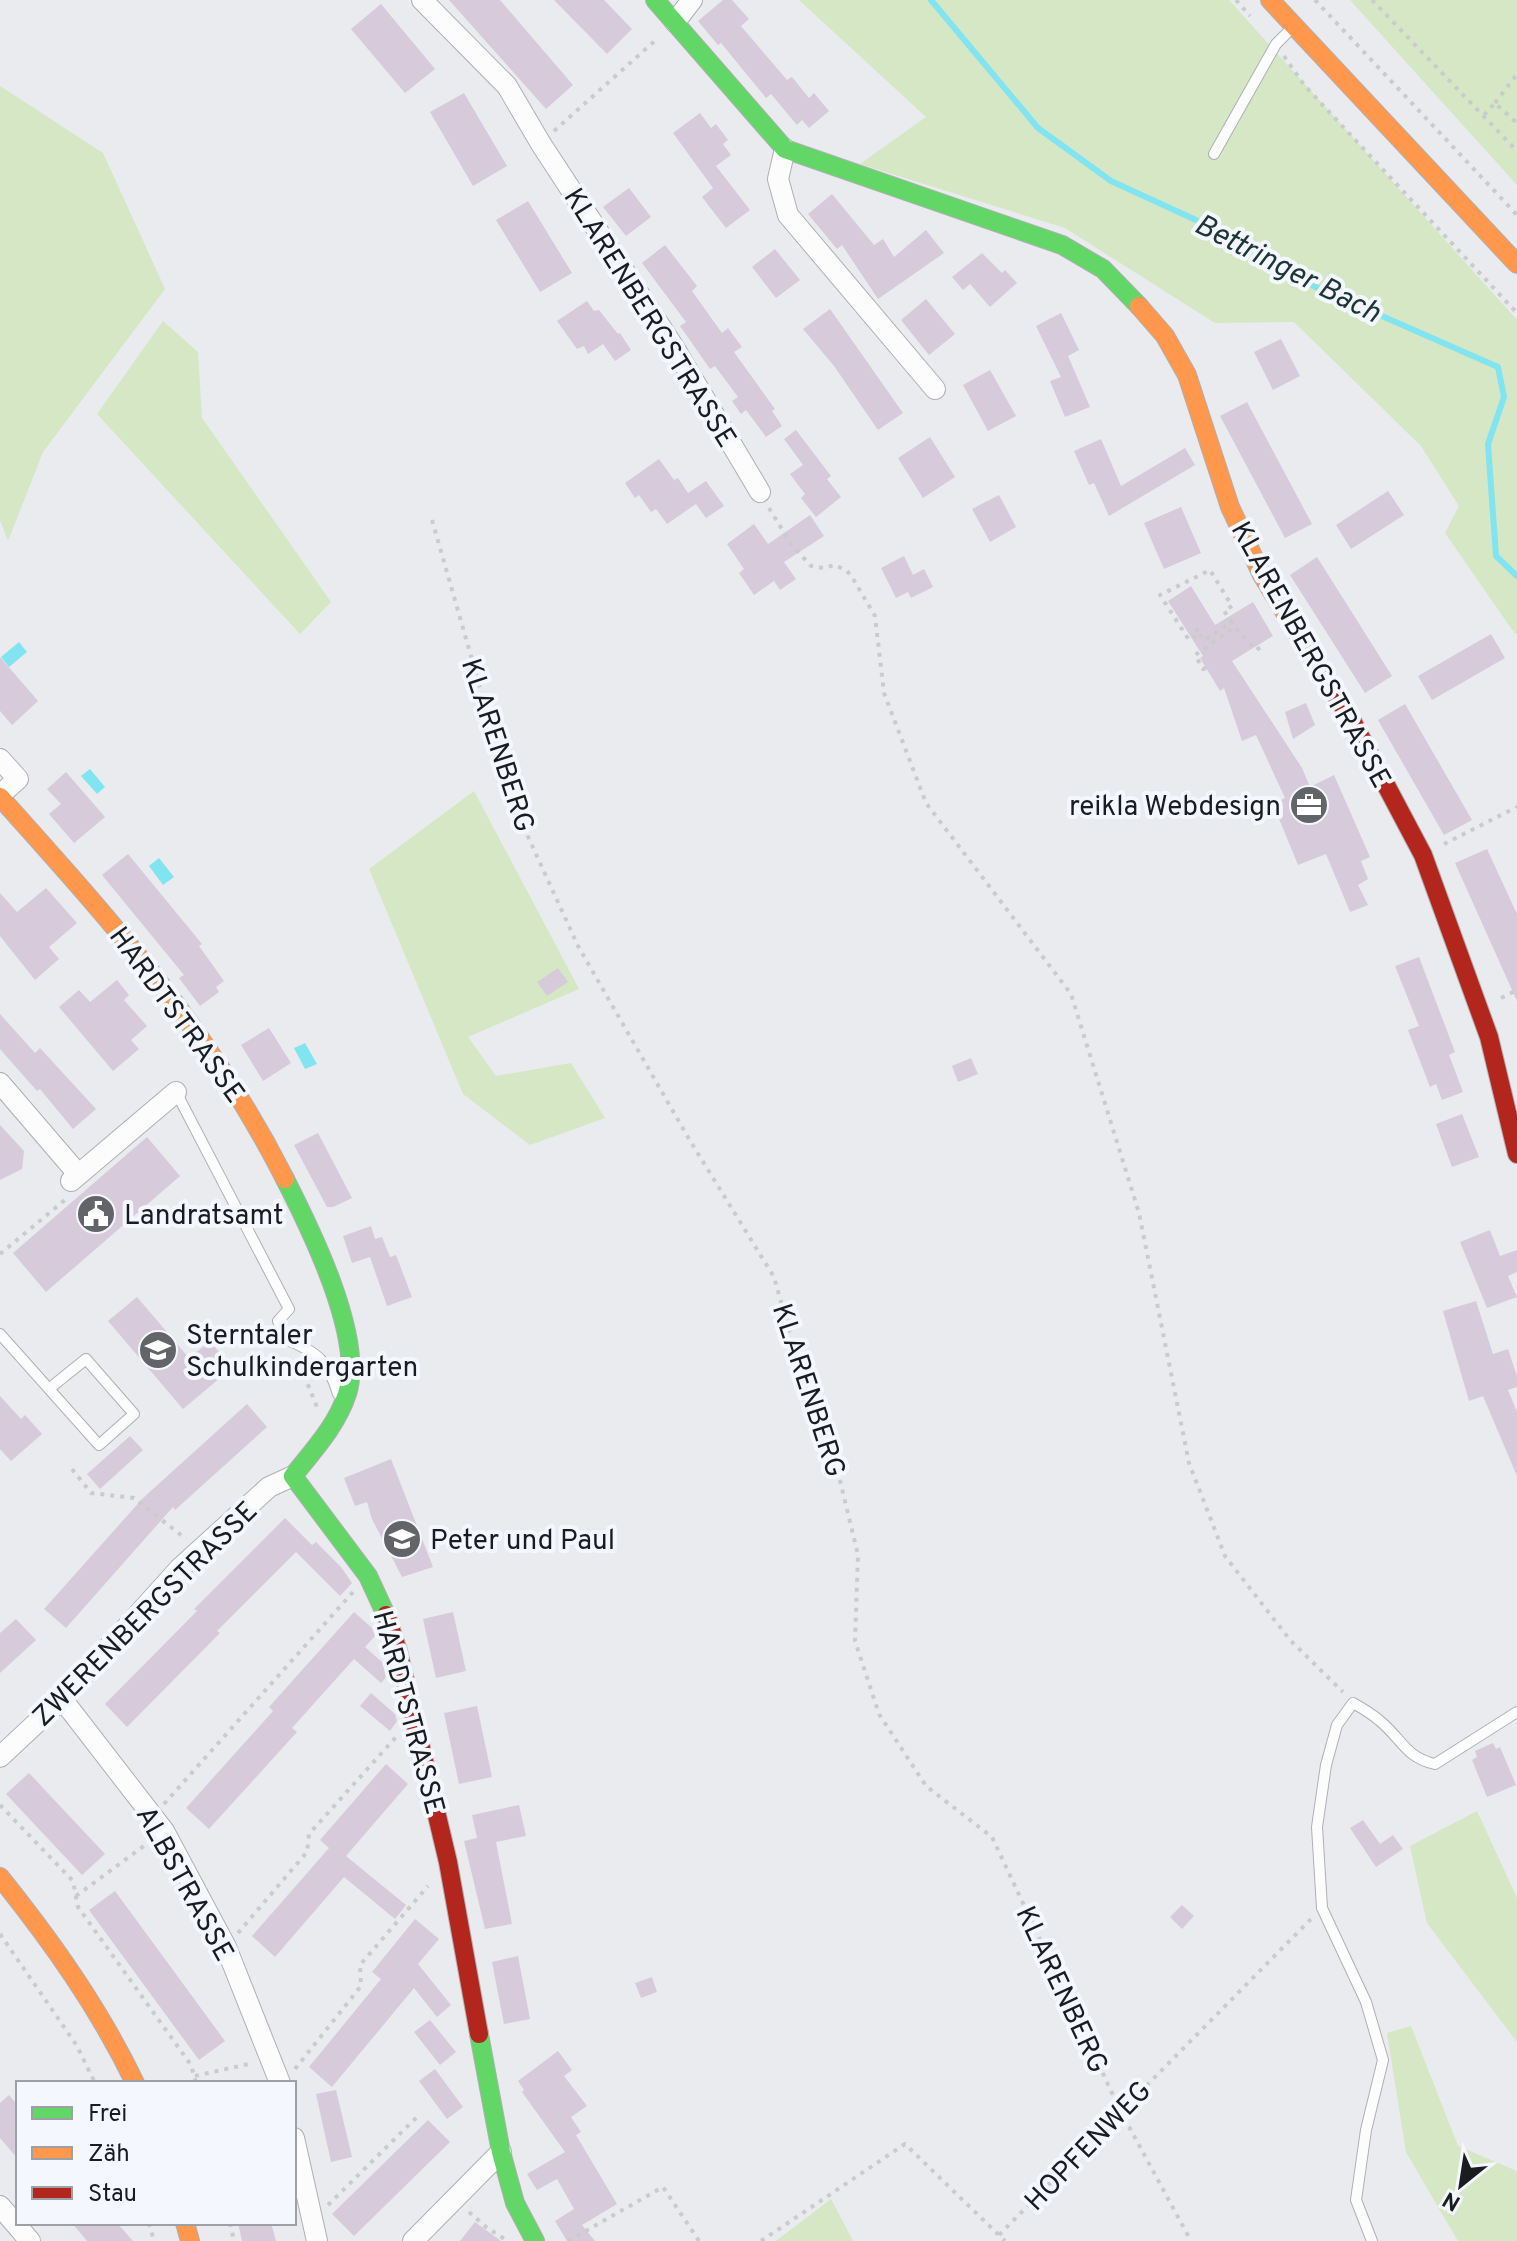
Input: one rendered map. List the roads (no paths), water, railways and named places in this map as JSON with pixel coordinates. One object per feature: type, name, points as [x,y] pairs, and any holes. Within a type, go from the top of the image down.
[{"type":"street","name":"KLARENBERGSTRASSE","points":[[422,0],[507,86],[541,144],[675,349],[760,492]]},
{"type":"street","name":"KLARENBERGSTRASSE","points":[[655,0],[785,149],[1062,245],[1103,269],[1165,336],[1187,375],[1230,507],[1262,575],[1351,719],[1423,855],[1489,1037],[1517,1154]]},
{"type":"street","points":[[675,22],[692,0]]},
{"type":"street","points":[[1270,0],[1517,264]]},
{"type":"street","points":[[785,149],[778,179],[788,215],[935,389]]},
{"type":"street","name":"HARDTSTRASSE","points":[[0,759],[18,779],[0,796],[115,927],[198,1032],[253,1118],[316,1245],[346,1328],[352,1365],[342,1405],[327,1431],[293,1476],[368,1576],[381,1601],[398,1651],[448,1862],[501,2152],[515,2203],[535,2241]]},
{"type":"street","points":[[0,1083],[74,1178],[176,1092]]},
{"type":"street","name":"ZWERENBERGSTRASSE","points":[[0,1757],[62,1699],[179,1569],[269,1487],[293,1476]]},
{"type":"street","name":"ALBSTRASSE","points":[[62,1699],[158,1824],[226,1947],[271,2059],[287,2077]]},
{"type":"street","points":[[0,1877],[36,1920],[87,1995],[134,2081]]},
{"type":"street","points":[[296,2147],[317,2241]]},
{"type":"street","points":[[413,2241],[501,2152]]},
{"type":"street","points":[[0,2206],[16,2225]]},
{"type":"street","points":[[16,2225],[30,2241]]},
{"type":"lane","points":[[1214,154],[1276,44],[1293,27]]},
{"type":"lane","points":[[176,1092],[289,1309],[278,1321],[285,1339],[308,1348],[331,1370],[342,1405]]},
{"type":"lane","points":[[0,1334],[99,1445],[134,1414],[86,1359],[50,1388]]},
{"type":"lane","points":[[1372,2241],[1356,2200],[1366,2130],[1383,2060],[1366,2002],[1322,1908],[1317,1827],[1326,1765],[1337,1725],[1353,1703],[1380,1720],[1407,1752],[1435,1764],[1517,1712]]},
{"type":"water","points":[[19,642],[27,652],[9,667],[1,657]]},
{"type":"water","points":[[90,769],[105,787],[97,794],[81,776]]},
{"type":"water","points":[[159,858],[174,877],[163,885],[149,866]]},
{"type":"water","points":[[305,1043],[317,1064],[305,1069],[294,1048]]},
{"type":"waterway","name":"Bettringer Bach","points":[[931,0],[1038,128],[1111,181],[1196,220],[1309,284],[1498,367],[1504,397],[1488,444],[1496,556],[1517,576]]},
{"type":"place","name":"reikla Webdesign","points":[[1309,805]]},
{"type":"place","name":"Landratsamt","points":[[96,1214]]},
{"type":"place","name":"Sterntaler Schulkindergarten","points":[[158,1350]]},
{"type":"place","name":"Peter und Paul","points":[[402,1539]]}]
